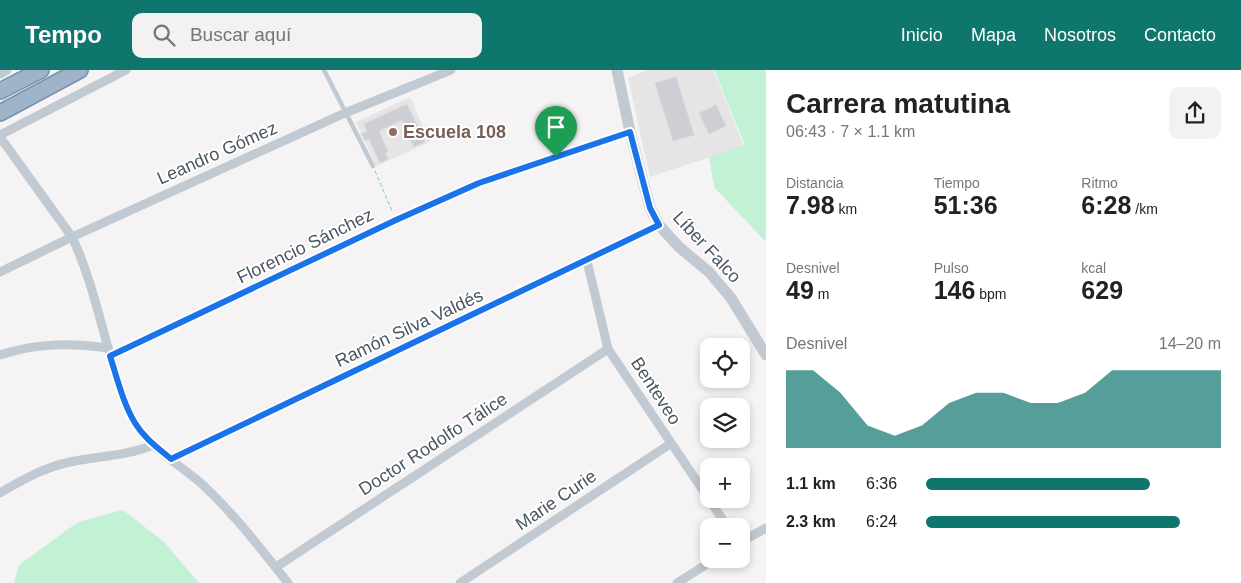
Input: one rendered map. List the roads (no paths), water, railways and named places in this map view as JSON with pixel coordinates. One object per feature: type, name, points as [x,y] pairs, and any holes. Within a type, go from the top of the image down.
[{"type":"highway","points":[[0,91],[41,70]]},
{"type":"highway","points":[[0,113],[80,70]]},
{"type":"street","points":[[0,74],[7,70]]},
{"type":"street","points":[[126,70],[0,136],[72,237],[82,260],[122,394],[134,422],[153,445],[203,485],[226,507],[249,532],[288,583]]},
{"type":"street","name":"Leandro Gómez","points":[[0,272],[72,237],[345,113],[451,70]]},
{"type":"street","name":"Líber Falco","points":[[617,70],[630,132],[650,208],[659,225],[679,247],[709,272],[731,298],[766,354]]},
{"type":"street","name":"Florencio Sánchez","points":[[0,355],[21,348],[55,344],[109,352],[479,183],[630,132]]},
{"type":"street","name":"Ramón Silva Valdés","points":[[171,459],[659,225]]},
{"type":"street","name":"Benteveo","points":[[587,261],[608,349],[721,518]]},
{"type":"street","name":"Doctor Rodolfo Tálice","points":[[276,567],[608,349]]},
{"type":"street","name":"Marie Curie","points":[[460,583],[670,444]]},
{"type":"street","points":[[0,493],[43,471],[68,462],[120,455],[153,445]]},
{"type":"street","points":[[750,537],[766,528]]},
{"type":"street","points":[[677,583],[700,568]]},
{"type":"lane","points":[[324,70],[372,166]]},
{"type":"place","name":"Escuela 108","points":[[393,132]]}]
